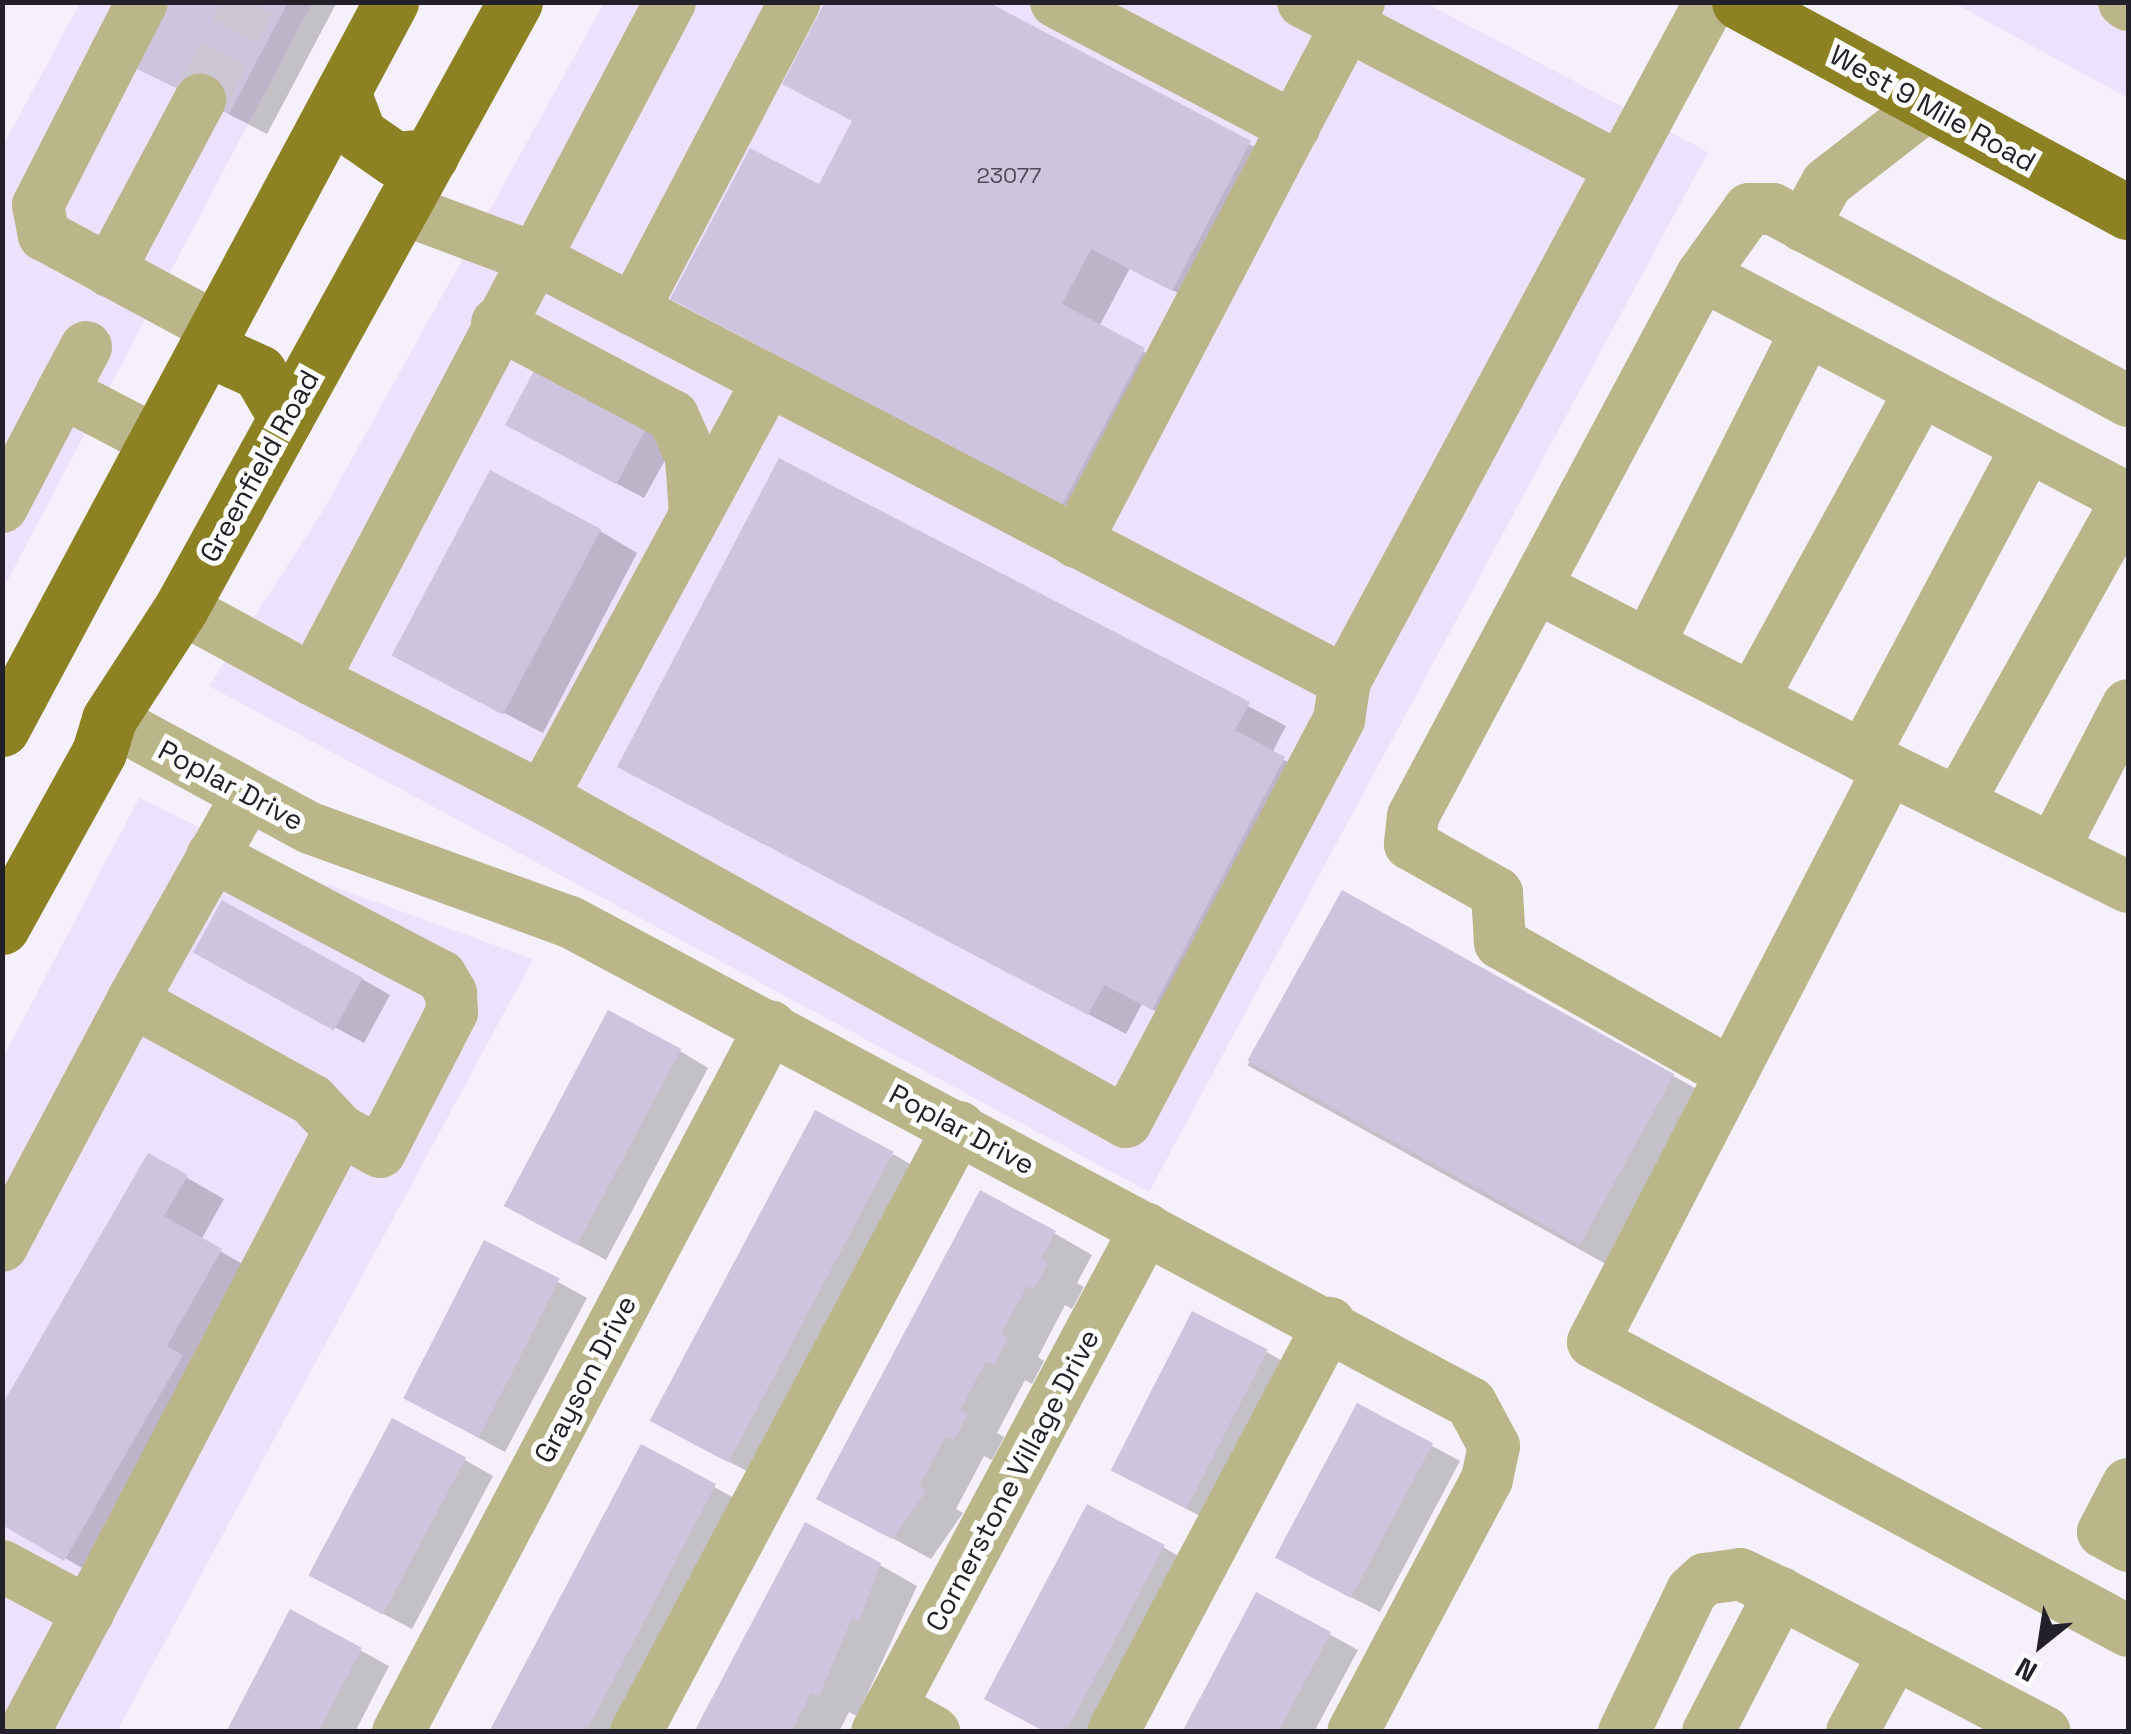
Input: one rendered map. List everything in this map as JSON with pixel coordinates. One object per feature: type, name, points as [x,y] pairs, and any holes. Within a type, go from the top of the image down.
[{"type":"main road","points":[[2,729],[391,2]]},
{"type":"main road","name":"Greenfield Road","points":[[2,928],[99,752],[110,718],[180,608],[516,2]]},
{"type":"main road","name":"West 9 Mile Road","points":[[1739,2],[1924,106],[2128,212]]},
{"type":"main road","points":[[343,92],[359,134],[395,160],[431,156]]},
{"type":"main road","points":[[211,338],[259,372],[286,418]]},
{"type":"street","points":[[142,2],[38,205],[44,235],[109,271],[211,338]]},
{"type":"street","points":[[312,680],[670,2]]},
{"type":"street","points":[[633,310],[795,2]]},
{"type":"street","points":[[1056,2],[1294,127]]},
{"type":"street","points":[[180,608],[312,680],[542,796],[1126,1122],[1340,719],[1345,680],[1710,2]]},
{"type":"street","points":[[1076,542],[1294,127],[1336,10],[1618,167]]},
{"type":"street","points":[[109,271],[200,100]]},
{"type":"street","points":[[1803,226],[1828,183],[1924,106]]},
{"type":"street","points":[[400,208],[532,258],[1345,680]]},
{"type":"street","points":[[1732,1074],[1500,942],[1498,893],[1410,844],[1413,816],[1702,275],[1749,208],[1773,209],[2128,401]]},
{"type":"street","points":[[1702,275],[2128,499],[1958,802]]},
{"type":"street","points":[[498,323],[673,416],[691,457],[695,514]]},
{"type":"street","points":[[1648,645],[1807,330]]},
{"type":"street","points":[[2,507],[17,444],[62,392],[86,347]]},
{"type":"street","points":[[542,796],[768,381]]},
{"type":"street","points":[[1752,699],[1922,390]]},
{"type":"street","points":[[62,392],[156,441]]},
{"type":"street","points":[[2028,446],[1732,1074],[1593,1342],[2128,1630]]},
{"type":"street","points":[[1536,587],[2128,887]]},
{"type":"street","points":[[2053,850],[2128,706]]},
{"type":"street","name":"Poplar Drive","points":[[110,718],[310,828],[526,901],[772,1026],[1460,1394],[1487,1423],[1494,1446],[1474,1510],[1353,1732]]},
{"type":"street","points":[[2,1246],[247,796]]},
{"type":"street","points":[[132,1001],[312,1100],[340,1130],[380,1152],[452,1012],[452,993],[441,976],[212,856]]},
{"type":"street","name":"Grayson Drive","points":[[398,1732],[772,1026]]},
{"type":"street","points":[[636,1732],[959,1127]]},
{"type":"street","points":[[24,1732],[340,1130]]},
{"type":"street","name":"Cornerstone Village Drive","points":[[900,1724],[1146,1228]]},
{"type":"street","points":[[1113,1732],[1330,1323]]},
{"type":"street","points":[[2128,1484],[2102,1532],[2128,1546]]},
{"type":"street","points":[[2,1566],[88,1612]]},
{"type":"street","points":[[1624,1732],[1692,1591],[1705,1578],[1740,1574],[2045,1732]]},
{"type":"street","points":[[1708,1732],[1780,1593]]},
{"type":"street","points":[[1852,1732],[1894,1653]]},
{"type":"shaded area","points":[[80,3],[312,3],[3,589],[3,146]]},
{"type":"shaded area","points":[[604,3],[1426,3],[1708,152],[1149,1192],[209,686],[323,511]]},
{"type":"shaded area","points":[[1954,3],[2128,3],[2128,98],[2032,46]]},
{"type":"shaded area","points":[[139,798],[293,872],[533,959],[117,1731],[3,1732],[3,1058]]},
{"type":"building","points":[[165,2],[288,2],[229,114],[131,66]]},
{"type":"building","points":[[825,2],[988,2],[1251,141],[1172,291],[1091,249],[1062,304],[1145,348],[1062,505],[670,299],[750,148],[819,184],[852,121],[782,84]]},
{"type":"building","points":[[537,365],[648,424],[616,484],[505,425]]},
{"type":"building","points":[[779,458],[1250,702],[1235,730],[1285,757],[1152,1010],[1104,985],[1088,1015],[617,767]]},
{"type":"building","points":[[490,470],[601,529],[503,715],[391,655]]},
{"type":"building","points":[[1342,890],[1674,1074],[1580,1245],[1247,1061]]},
{"type":"building","points":[[222,900],[363,978],[334,1031],[193,952]]},
{"type":"building","points":[[608,1010],[681,1049],[577,1245],[504,1206]]},
{"type":"building","points":[[815,1110],[894,1152],[728,1463],[650,1421]]},
{"type":"building","points":[[148,1153],[188,1175],[164,1216],[222,1249],[167,1346],[183,1355],[64,1561],[2,1525],[2,1405]]},
{"type":"building","points":[[980,1190],[1056,1231],[1041,1259],[1048,1263],[1034,1289],[1027,1286],[1001,1334],[1008,1338],[994,1365],[986,1361],[960,1410],[968,1414],[954,1440],[946,1436],[919,1486],[927,1490],[892,1539],[816,1499]]},
{"type":"building","points":[[484,1240],[560,1279],[479,1437],[403,1399]]},
{"type":"building","points":[[1192,1311],[1268,1350],[1186,1509],[1111,1470]]},
{"type":"building","points":[[1357,1403],[1433,1443],[1351,1598],[1275,1558]]},
{"type":"building","points":[[392,1418],[466,1457],[383,1615],[308,1575]]},
{"type":"building","points":[[641,1444],[716,1484],[586,1732],[489,1732]]},
{"type":"building","points":[[1087,1504],[1165,1545],[1066,1732],[1045,1732],[984,1699]]},
{"type":"building","points":[[805,1522],[881,1563],[859,1621],[852,1618],[819,1696],[811,1693],[791,1732],[694,1732]]},
{"type":"building","points":[[1256,1592],[1331,1632],[1278,1732],[1182,1732]]},
{"type":"building","points":[[290,1609],[362,1648],[318,1732],[226,1732]]},
{"type":"tunnel","points":[[200,100],[250,2]]}]
